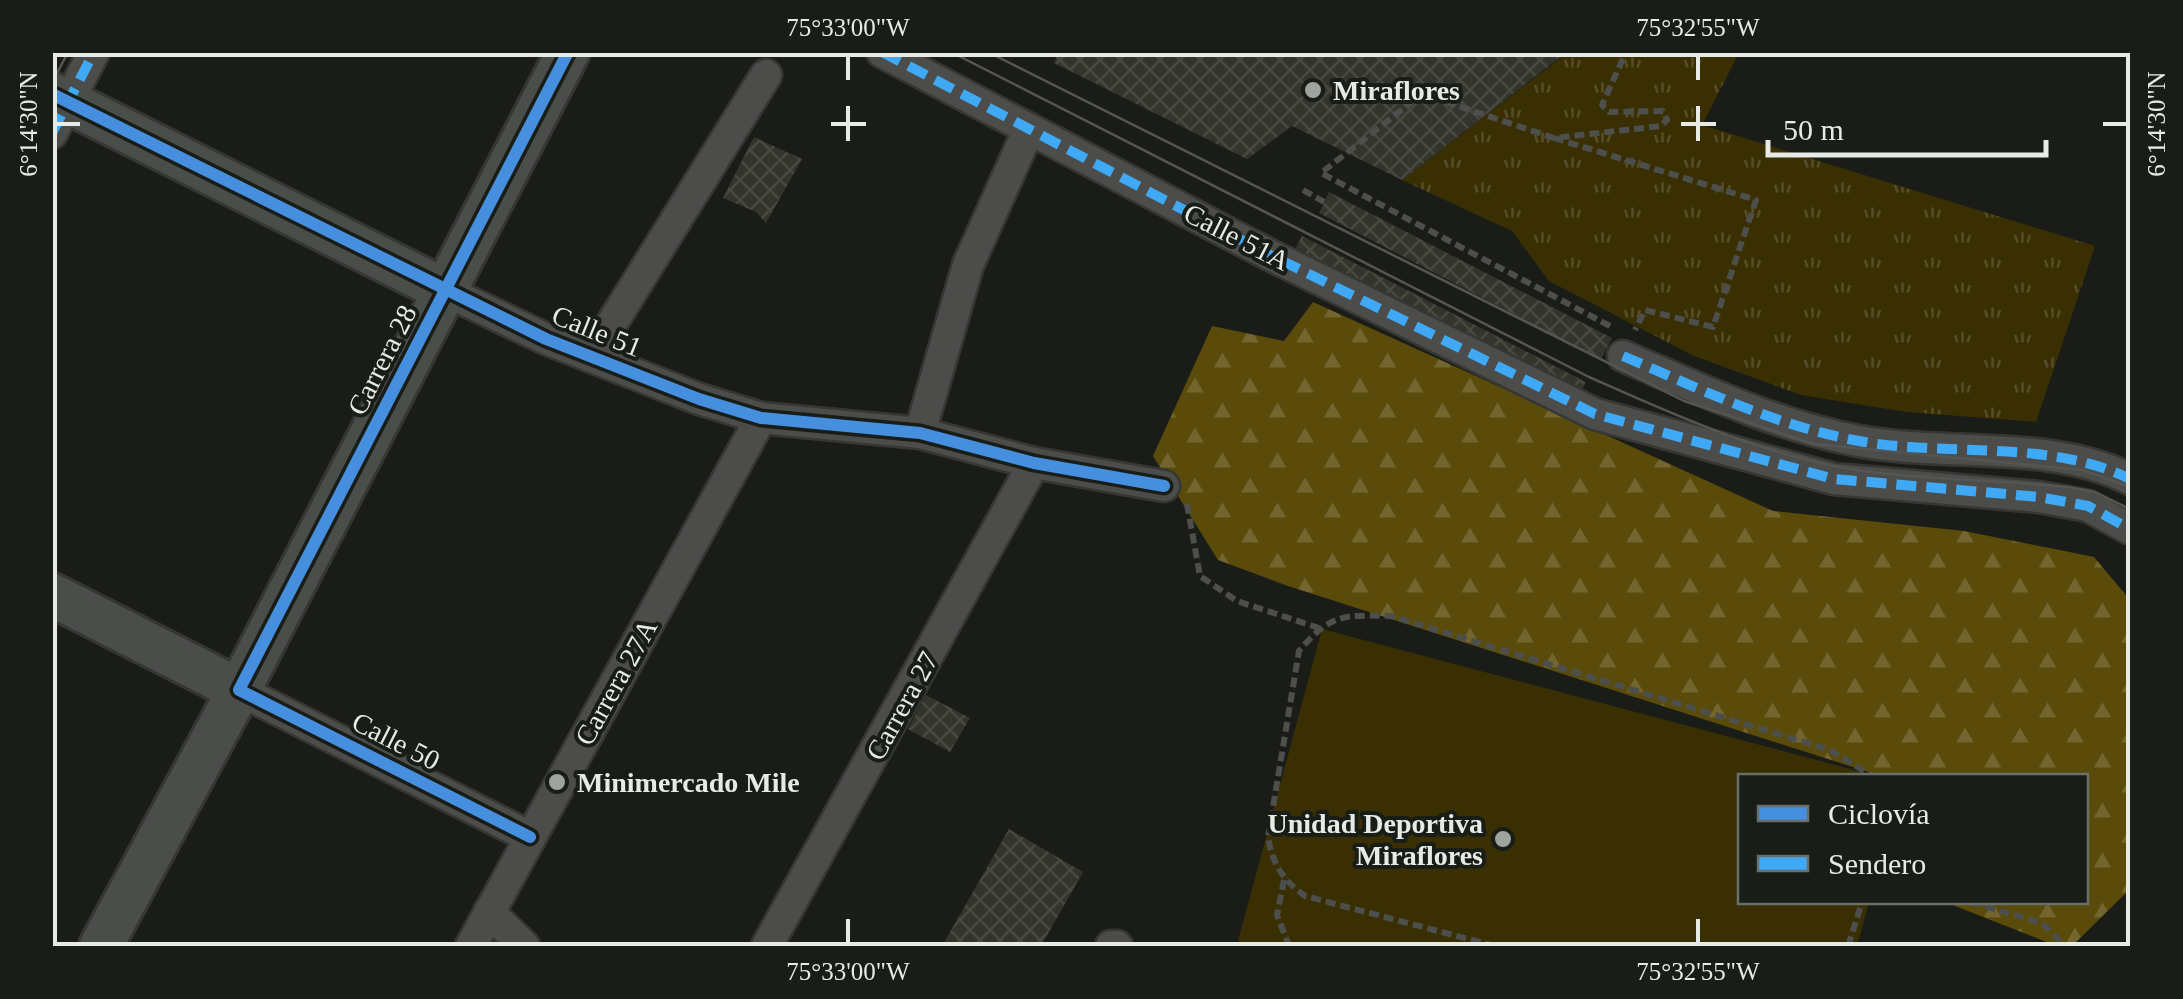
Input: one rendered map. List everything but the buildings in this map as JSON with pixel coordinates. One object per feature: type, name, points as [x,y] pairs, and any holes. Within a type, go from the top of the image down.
[{"type":"street","points":[[58,110],[94,52]]},
{"type":"street","name":"Carrera 28","points":[[101,946],[239,690],[568,52]]},
{"type":"street","name":"Calle 51A","points":[[882,52],[1270,255],[1595,414],[1834,479],[2040,497],[2088,506],[2130,529]]},
{"type":"street","points":[[592,357],[766,76]]},
{"type":"street","name":"Calle 51","points":[[58,110],[446,291],[699,400],[762,418],[920,432],[1034,463],[1164,486]]},
{"type":"street","points":[[920,432],[968,265],[1030,129]]},
{"type":"street","points":[[1623,340],[1785,424],[1862,442],[2059,459],[2130,478]]},
{"type":"street","name":"Carrera 27A","points":[[471,946],[762,418]]},
{"type":"street","name":"Carrera 27","points":[[767,946],[1034,463]]},
{"type":"street","name":"Calle 50","points":[[52,595],[530,836]]},
{"type":"street","points":[[489,912],[524,946]]},
{"type":"path","points":[[1554,138],[1665,123],[1663,111],[1604,108],[1602,100],[1626,52]]},
{"type":"path","points":[[1422,94],[1554,138],[1756,200],[1713,327],[1645,310],[1623,340],[1321,173],[1422,94]]},
{"type":"path","points":[[1304,190],[1324,202]]},
{"type":"path","points":[[1164,486],[1187,503],[1200,576],[1238,600],[1319,628]]},
{"type":"path","points":[[1494,946],[1305,896],[1284,880],[1272,860],[1268,837],[1299,651],[1319,628],[1342,615],[1391,616],[1830,750],[1869,774]]},
{"type":"path","points":[[1284,880],[1276,916],[1289,946]]},
{"type":"path","points":[[1848,946],[1861,904]]},
{"type":"path","points":[[1977,904],[2042,923],[2065,946]]},
{"type":"green space","points":[[1567,53],[1739,53],[1702,125],[2095,246],[2036,422],[1907,412],[1801,395],[1694,356],[1549,281],[1512,231],[1402,180]]},
{"type":"green space","points":[[1313,302],[1773,511],[1964,531],[2094,557],[2130,600],[2130,889],[2072,946],[2057,946],[1950,904],[2088,904],[2088,774],[1875,774],[1288,586],[1218,560],[1153,456],[1212,326],[1284,341]]},
{"type":"green space","name":"Unidad Deportiva Miraflores","points":[[1322,629],[1869,774],[1738,774],[1738,904],[1868,904],[1857,946],[1258,946],[1238,941]]},
{"type":"tram line","points":[[52,83],[68,52]]},
{"type":"tram line","points":[[951,52],[1589,377],[1723,433],[1827,465],[1888,474],[2068,487],[2095,492],[2130,509]]},
{"type":"tram line","points":[[988,52],[1684,401],[1814,444],[2082,470],[2130,487]]},
{"type":"marked path","points":[[52,133],[94,52]]},
{"type":"marked path","points":[[882,52],[1270,255],[1595,414],[1834,479],[2039,497],[2088,506],[2130,529]]},
{"type":"marked path","points":[[1623,356],[1739,405],[1828,434],[1892,446],[2066,458],[2130,479]]},
{"type":"cycle path","points":[[530,837],[239,690],[568,52]]},
{"type":"cycle path","points":[[52,94],[546,339],[699,399],[761,418],[920,433],[1034,463],[1164,486]]},
{"type":"place","name":"Miraflores","points":[[1313,90]]},
{"type":"place","name":"Minimercado Mile","points":[[557,782]]},
{"type":"place","name":"Unidad Deportiva Miraflores","points":[[1503,839]]}]
